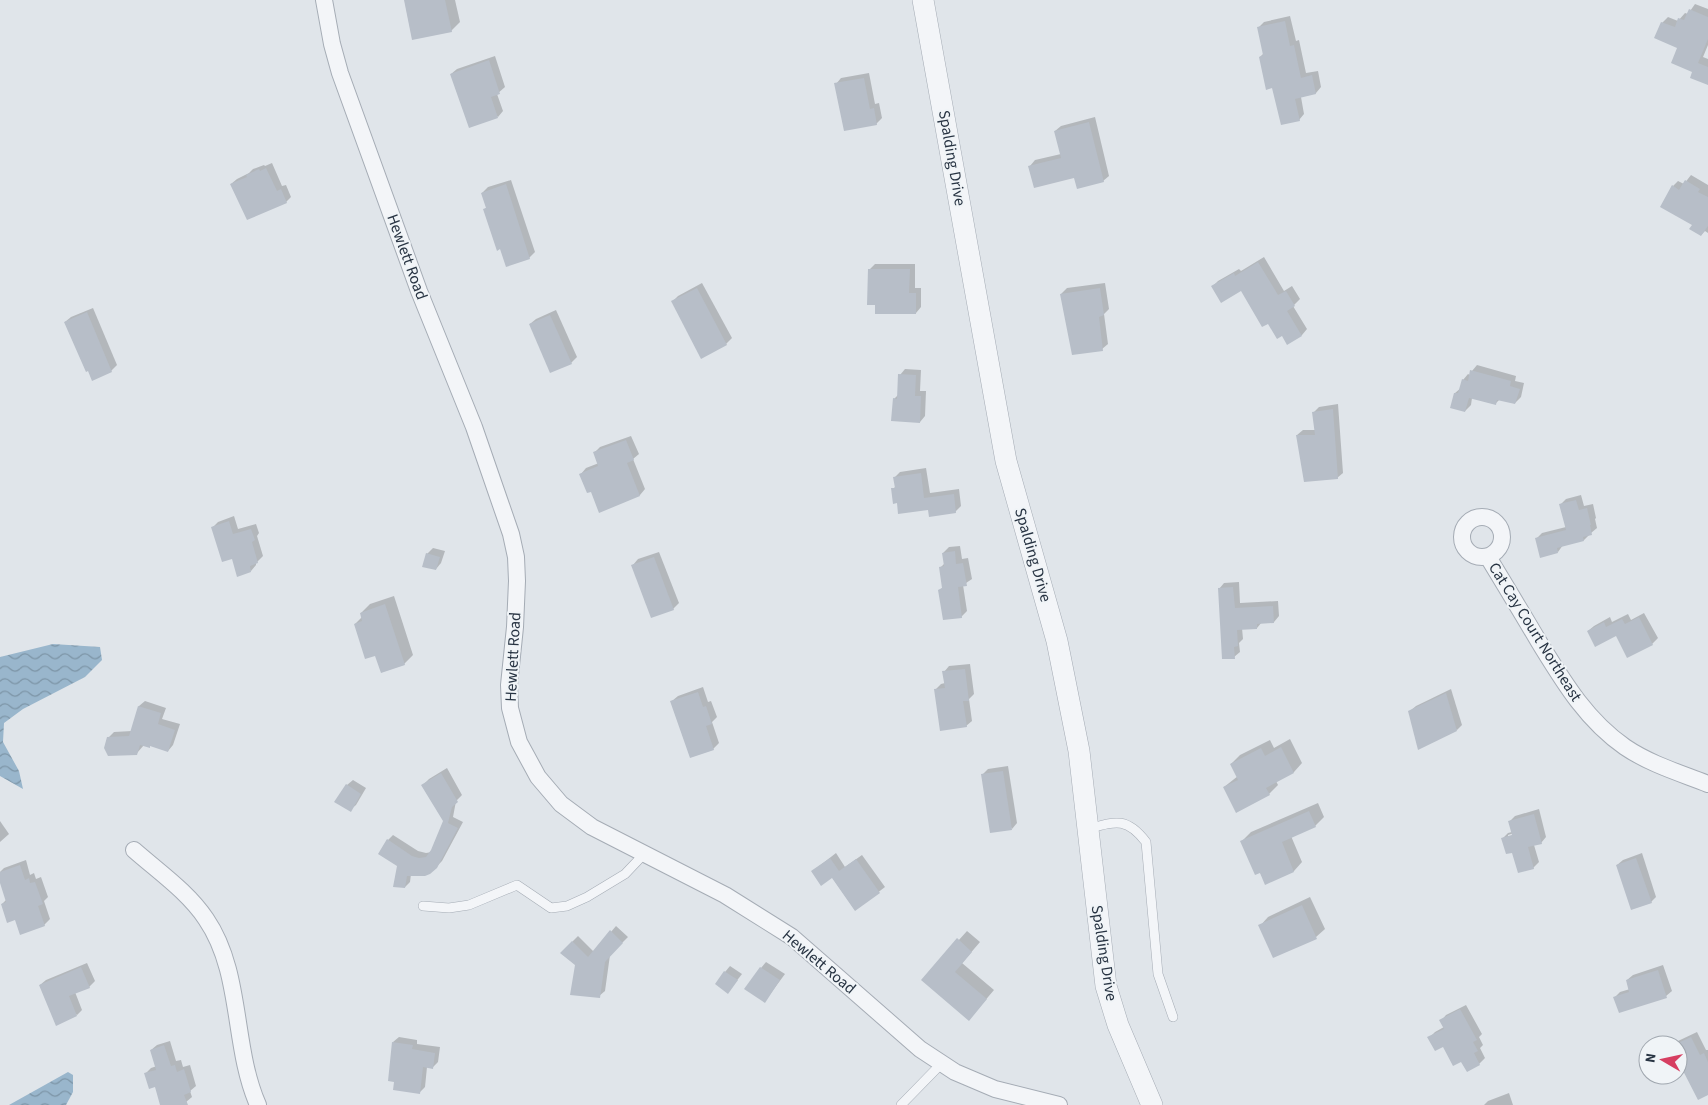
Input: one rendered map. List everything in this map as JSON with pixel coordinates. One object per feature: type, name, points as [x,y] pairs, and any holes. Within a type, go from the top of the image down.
[{"type":"street","name":"Hewlett Road","points":[[324,0],[332,44],[340,73],[419,291],[474,427],[511,534],[516,558],[517,581],[515,627],[509,685],[510,708],[519,742],[538,777],[561,804],[592,828],[725,895],[792,937],[920,1049],[955,1072],[995,1089],[1059,1105]]},
{"type":"street","name":"Spalding Drive","points":[[923,0],[1006,461],[1057,641],[1079,751],[1106,986],[1118,1025],[1152,1105]]},
{"type":"street","name":"Cat Cay Court Northeast","points":[[1488,557],[1556,670],[1585,711],[1604,731],[1626,748],[1652,763],[1708,784]]},
{"type":"street","points":[[134,850],[191,900],[206,919],[219,942],[228,970],[244,1063],[258,1105]]},
{"type":"lane","points":[[1088,829],[1118,822],[1136,830],[1146,842],[1158,974],[1173,1017]]},
{"type":"lane","points":[[423,906],[449,908],[469,905],[517,885],[551,908],[567,906],[625,874],[644,854]]},
{"type":"lane","points":[[901,1105],[942,1063]]},
{"type":"water","points":[[53,644],[100,647],[102,660],[85,677],[23,709],[4,723],[3,742],[19,771],[23,789],[0,776],[0,657]]},
{"type":"water","points":[[68,1072],[73,1075],[73,1092],[66,1105],[9,1105]]},
{"type":"building","points":[[404,0],[445,0],[452,32],[412,40]]},
{"type":"building","points":[[1689,9],[1708,17],[1708,39],[1698,63],[1708,67],[1708,85],[1690,78],[1692,72],[1671,63],[1677,48],[1654,38],[1661,22],[1675,27],[1678,18],[1684,20]]},
{"type":"building","points":[[1285,21],[1290,46],[1294,45],[1301,78],[1312,75],[1316,94],[1295,99],[1300,121],[1281,125],[1272,88],[1266,90],[1259,57],[1263,55],[1257,27]]},
{"type":"building","points":[[489,60],[500,94],[491,97],[498,118],[469,128],[450,74]]},
{"type":"building","points":[[864,78],[870,109],[874,108],[877,125],[844,131],[834,83]]},
{"type":"building","points":[[1089,122],[1104,182],[1077,189],[1074,178],[1034,188],[1028,166],[1061,158],[1054,131]]},
{"type":"building","points":[[266,168],[277,191],[281,189],[287,203],[247,220],[230,184],[247,177],[246,175],[259,169],[260,171]]},
{"type":"building","points":[[1685,180],[1700,189],[1698,192],[1708,197],[1708,226],[1701,236],[1689,229],[1692,225],[1660,207],[1672,185],[1679,190]]},
{"type":"building","points":[[506,184],[530,259],[506,267],[500,249],[497,251],[483,209],[486,208],[481,193]]},
{"type":"building","points":[[1258,262],[1278,295],[1286,291],[1295,306],[1287,311],[1302,336],[1287,345],[1282,336],[1277,339],[1268,324],[1262,327],[1241,291],[1221,303],[1211,286],[1234,273],[1235,276]]},
{"type":"building","points":[[868,269],[910,269],[909,293],[916,293],[916,314],[875,314],[875,305],[867,305]]},
{"type":"building","points":[[697,288],[727,345],[701,359],[671,301]]},
{"type":"building","points":[[1100,288],[1104,315],[1099,317],[1103,351],[1072,355],[1060,294]]},
{"type":"building","points":[[87,312],[112,372],[92,381],[88,371],[86,372],[64,322]]},
{"type":"building","points":[[550,315],[572,364],[550,373],[529,324]]},
{"type":"building","points":[[1470,370],[1511,381],[1510,386],[1520,389],[1515,404],[1497,400],[1496,405],[1469,398],[1465,412],[1450,408],[1454,393],[1458,393],[1462,379],[1468,381]]},
{"type":"building","points":[[898,374],[916,375],[915,396],[921,396],[920,423],[891,421],[893,398],[897,399]]},
{"type":"building","points":[[1333,409],[1338,479],[1304,482],[1296,435],[1315,435],[1312,412]]},
{"type":"building","points":[[626,440],[634,460],[627,463],[640,496],[599,513],[591,492],[587,493],[579,474],[598,466],[593,452]]},
{"type":"building","points":[[921,473],[924,498],[954,494],[956,513],[929,517],[928,510],[898,514],[897,503],[893,504],[891,488],[895,488],[893,477]]},
{"type":"building","points":[[1576,500],[1579,510],[1587,508],[1592,535],[1583,537],[1584,541],[1557,548],[1558,553],[1540,558],[1535,538],[1566,530],[1559,504]]},
{"type":"building","points":[[229,521],[233,534],[251,529],[255,540],[252,542],[258,563],[250,566],[251,572],[237,577],[232,559],[222,562],[211,527]]},
{"type":"building","points":[[955,551],[956,564],[963,563],[967,586],[958,587],[962,618],[943,620],[938,590],[942,588],[939,567],[944,566],[942,553]]},
{"type":"building","points":[[426,553],[440,557],[436,570],[422,567]]},
{"type":"building","points":[[654,557],[674,610],[651,618],[631,565]]},
{"type":"building","points":[[1233,587],[1235,608],[1273,606],[1274,623],[1257,624],[1257,629],[1237,630],[1238,646],[1234,647],[1235,659],[1222,659],[1218,588]]},
{"type":"building","points":[[385,604],[405,665],[381,673],[375,656],[365,659],[354,624],[362,621],[360,613]]},
{"type":"building","points":[[1639,617],[1653,645],[1627,658],[1616,636],[1595,647],[1587,631],[1604,622],[1606,627],[1622,619],[1625,624]]},
{"type":"building","points":[[965,669],[969,701],[963,701],[967,727],[940,731],[934,689],[945,688],[942,671]]},
{"type":"building","points":[[698,692],[703,707],[706,706],[712,724],[706,726],[714,750],[690,758],[670,701]]},
{"type":"building","points":[[1446,693],[1457,731],[1418,750],[1408,711]]},
{"type":"building","points":[[138,706],[161,713],[158,724],[175,730],[168,752],[140,745],[137,755],[108,756],[104,748],[107,737],[129,736]]},
{"type":"building","points":[[1281,747],[1294,773],[1266,788],[1270,795],[1236,813],[1223,787],[1238,780],[1230,764],[1261,748],[1265,756]]},
{"type":"building","points":[[1003,771],[1012,830],[990,833],[981,774]]},
{"type":"building","points":[[441,773],[458,802],[452,807],[448,823],[458,828],[437,868],[425,876],[407,876],[405,888],[393,887],[397,866],[378,854],[387,839],[412,856],[426,857],[431,850],[443,821],[421,785]]},
{"type":"building","points":[[346,784],[361,794],[351,812],[334,802]]},
{"type":"building","points":[[1309,811],[1316,827],[1282,842],[1294,872],[1265,885],[1260,873],[1255,875],[1240,841]]},
{"type":"building","points":[[1534,814],[1542,844],[1528,847],[1534,869],[1518,873],[1512,853],[1506,854],[1501,838],[1512,835],[1508,821]]},
{"type":"building","points":[[830,858],[839,871],[856,859],[880,893],[855,911],[832,878],[821,886],[811,871]]},
{"type":"building","points":[[1636,858],[1652,903],[1631,910],[1616,865]]},
{"type":"building","points":[[20,865],[25,880],[29,878],[30,883],[35,882],[43,904],[38,906],[45,926],[20,935],[15,920],[7,923],[1,904],[6,902],[0,883],[0,872]]},
{"type":"building","points":[[1302,905],[1317,939],[1273,958],[1258,925]]},
{"type":"building","points":[[610,930],[623,943],[605,962],[600,998],[570,995],[575,965],[560,953],[572,941],[588,957]]},
{"type":"building","points":[[957,938],[972,952],[955,972],[987,999],[969,1021],[921,980]]},
{"type":"building","points":[[81,967],[90,988],[69,996],[77,1016],[56,1026],[39,985]]},
{"type":"building","points":[[760,967],[780,980],[765,1003],[744,989]]},
{"type":"building","points":[[1658,970],[1667,998],[1619,1013],[1613,997],[1629,992],[1626,980]]},
{"type":"building","points":[[724,971],[738,980],[728,994],[715,984]]},
{"type":"building","points":[[1460,1009],[1477,1040],[1473,1042],[1478,1051],[1474,1053],[1480,1065],[1467,1072],[1461,1062],[1453,1066],[1443,1047],[1435,1051],[1427,1037],[1444,1029],[1439,1020]]},
{"type":"building","points":[[1691,1037],[1700,1055],[1704,1053],[1708,1062],[1708,1095],[1698,1100],[1688,1080],[1688,1038]]},
{"type":"building","points":[[392,1042],[413,1045],[412,1049],[435,1053],[433,1069],[423,1067],[420,1094],[393,1090],[394,1082],[388,1081]]},
{"type":"building","points":[[164,1045],[171,1066],[175,1065],[177,1072],[184,1069],[191,1092],[184,1095],[188,1105],[160,1105],[155,1087],[149,1089],[144,1073],[156,1070],[150,1050]]}]
